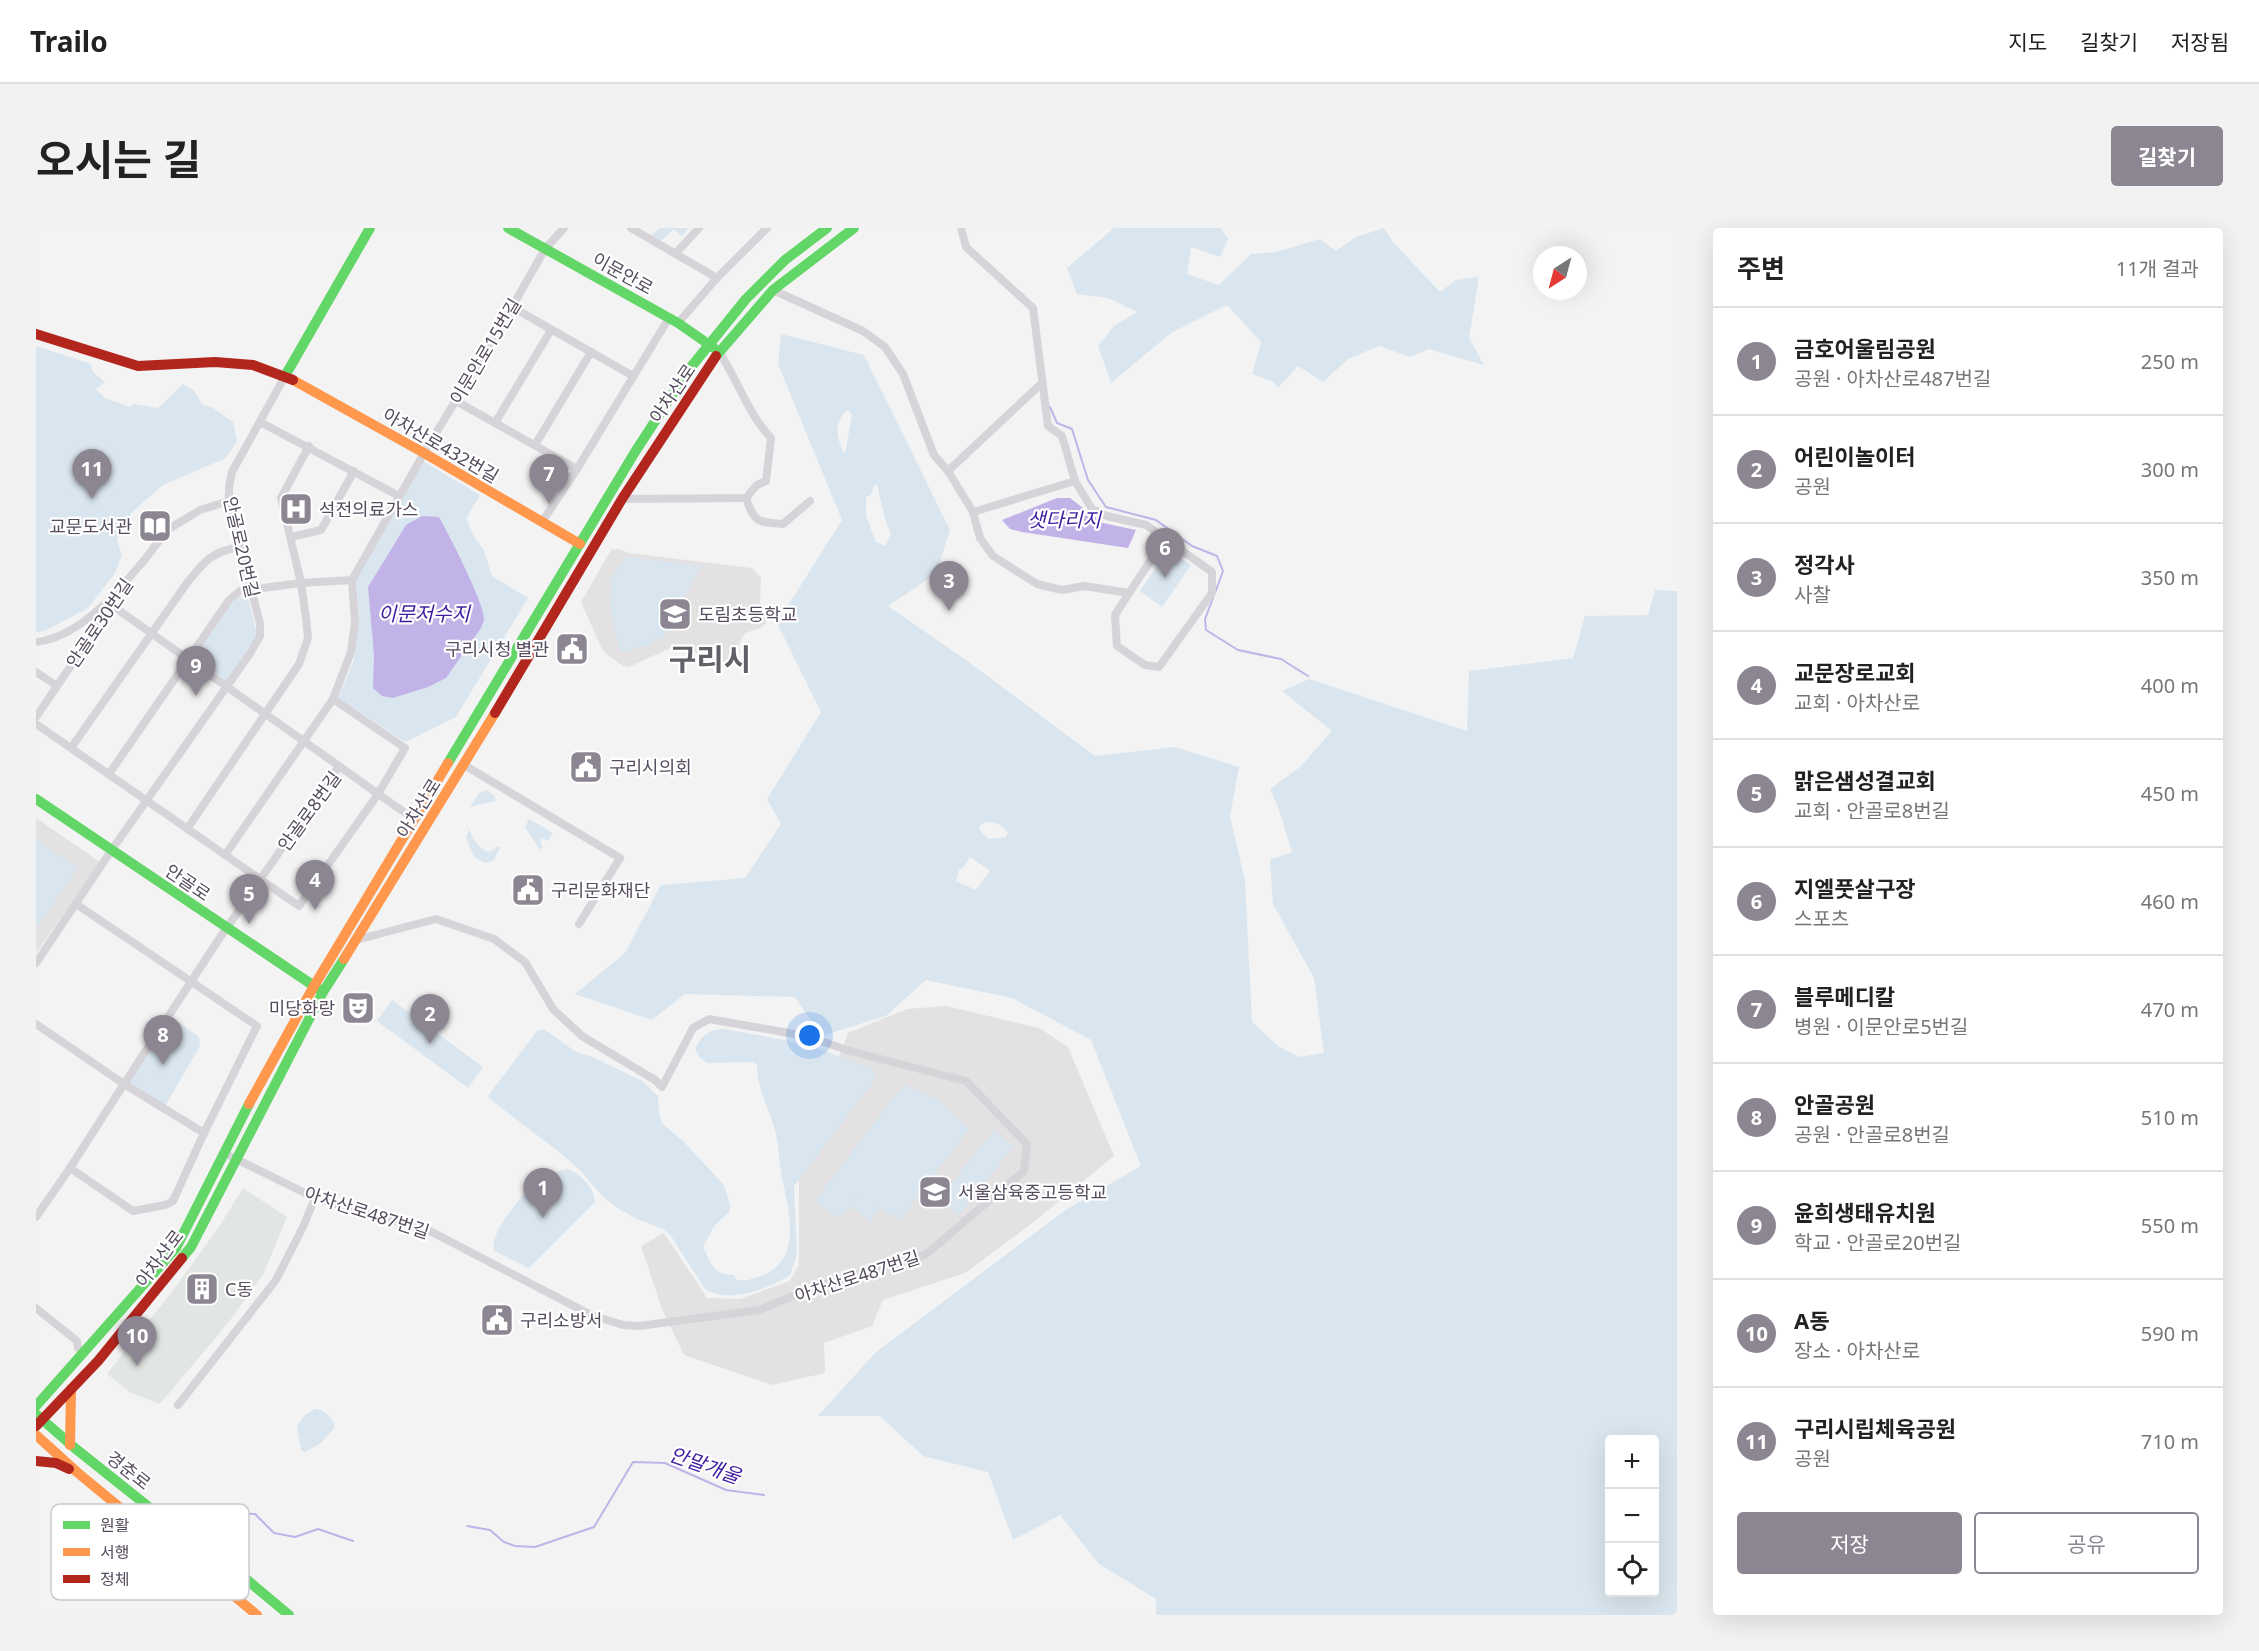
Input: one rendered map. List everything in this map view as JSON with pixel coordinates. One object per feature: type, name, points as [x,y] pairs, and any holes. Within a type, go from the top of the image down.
[{"type":"main road","points":[[285,376],[370,228]]},
{"type":"main road","name":"이문안로","points":[[508,228],[674,320],[719,352]]},
{"type":"main road","name":"아차산로","points":[[38,1419],[98,1361],[191,1247],[236,1160],[318,989],[414,819],[624,470],[677,387],[708,344],[743,302],[780,264],[827,228]]},
{"type":"main road","name":"아차산로","points":[[36,1406],[176,1248],[193,1220],[224,1153],[283,1040],[355,940],[464,765],[622,499],[719,352],[774,290],[854,228]]},
{"type":"main road","name":"아차산로432번길","points":[[36,334],[138,366],[215,362],[253,365],[285,376],[424,453],[580,544]]},
{"type":"main road","name":"안골로","points":[[36,799],[318,989]]},
{"type":"main road","points":[[70,1444],[71,1389]]},
{"type":"main road","name":"경춘로","points":[[38,1419],[145,1504]]},
{"type":"main road","name":"경춘로","points":[[36,1435],[116,1504]]},
{"type":"main road","points":[[36,1461],[56,1463],[78,1473]]},
{"type":"main road","name":"경춘로","points":[[249,1582],[289,1615]]},
{"type":"main road","name":"경춘로","points":[[240,1600],[257,1615]]},
{"type":"street","name":"이문안로15번길","points":[[424,453],[545,249],[564,228]]},
{"type":"street","points":[[631,228],[717,278]]},
{"type":"street","points":[[676,254],[699,228]]},
{"type":"street","points":[[542,522],[633,376],[674,320],[767,228]]},
{"type":"street","points":[[961,228],[966,247],[1033,308],[1048,426],[1062,436],[1076,481],[1092,508],[1107,516],[1146,525],[1166,539],[1212,572],[1212,592],[1159,667],[1145,665],[1117,646],[1115,615],[1166,539]]},
{"type":"street","points":[[774,290],[863,331],[885,347],[903,374],[934,455],[948,471],[973,512],[980,538],[993,556],[1037,584],[1062,590],[1084,586],[1130,593]]},
{"type":"street","points":[[512,307],[633,376]]},
{"type":"street","points":[[495,423],[551,330]]},
{"type":"street","points":[[535,445],[591,352]]},
{"type":"street","points":[[622,499],[746,498],[757,485],[766,481],[771,438],[759,425],[731,370],[719,352]]},
{"type":"street","name":"안골로20번길","points":[[36,963],[260,636],[260,624],[229,501],[229,487],[232,472],[285,376]]},
{"type":"street","points":[[948,471],[1042,382]]},
{"type":"street","points":[[456,401],[577,469]]},
{"type":"street","points":[[260,422],[309,446],[399,496]]},
{"type":"street","points":[[188,829],[299,664],[308,638],[301,583],[281,498],[309,446]]},
{"type":"street","points":[[225,855],[302,740],[333,699],[351,652],[355,622],[352,580],[424,453]]},
{"type":"street","points":[[291,537],[321,530],[354,471]]},
{"type":"street","points":[[973,512],[1076,481]]},
{"type":"street","points":[[746,498],[752,516],[760,522],[783,524],[810,501]]},
{"type":"street","name":"안골로30번길","points":[[36,717],[102,620],[116,592],[167,530],[200,510],[229,501]]},
{"type":"street","points":[[71,748],[151,633],[206,561],[222,550],[240,547]]},
{"type":"street","points":[[109,774],[229,600],[240,591],[301,583],[352,580]]},
{"type":"street","points":[[36,642],[48,640],[90,618],[116,592]]},
{"type":"street","points":[[110,604],[339,766]]},
{"type":"street","points":[[36,672],[57,686]]},
{"type":"street","points":[[36,724],[299,906],[378,794],[405,748],[333,699]]},
{"type":"street","points":[[464,765],[620,858],[579,924]]},
{"type":"street","name":"안골로8번길","points":[[37,1214],[70,1168],[226,928],[339,766],[414,819]]},
{"type":"street","points":[[70,1168],[133,1211],[165,1205],[173,1201],[256,1026],[76,904]]},
{"type":"street","name":"아차산로487번길","points":[[224,1153],[315,1198],[432,1232],[591,1315],[623,1325],[639,1326],[759,1310],[815,1287],[925,1256],[1024,1171],[1027,1144],[966,1081],[873,1057],[806,1036],[710,1019],[693,1029],[662,1087],[582,1036],[553,1009],[525,962],[494,939],[436,919],[355,940]]},
{"type":"street","points":[[36,1024],[124,1084],[204,1133]]},
{"type":"street","points":[[178,1405],[276,1280],[315,1198]]},
{"type":"street","points":[[36,1308],[77,1341],[78,1348],[84,1353]]},
{"type":"shaded area","points":[[659,228],[689,228],[682,236],[674,229],[660,242],[651,236]]},
{"type":"shaded area","points":[[1114,228],[1221,228],[1228,239],[1220,257],[1191,247],[1187,274],[1219,285],[1251,254],[1276,252],[1320,239],[1336,251],[1356,237],[1384,228],[1393,242],[1440,292],[1456,280],[1479,277],[1469,338],[1484,365],[1429,349],[1410,357],[1379,346],[1348,359],[1323,382],[1298,366],[1278,388],[1274,382],[1252,374],[1261,342],[1227,305],[1171,333],[1111,383],[1098,346],[1114,326],[1137,312],[1108,298],[1077,294],[1067,268]]},
{"type":"shaded area","points":[[781,334],[864,355],[950,530],[936,574],[888,606],[966,660],[1095,756],[1175,747],[1239,767],[1230,816],[1245,881],[1252,1022],[1279,1047],[1299,1057],[1324,1053],[1314,978],[1273,904],[1270,860],[1292,852],[1270,789],[1300,767],[1332,731],[1282,691],[1309,679],[1467,731],[1469,671],[1573,658],[1585,616],[1648,615],[1655,590],[1677,591],[1677,1615],[1156,1615],[1156,1599],[1099,1564],[1060,1515],[1013,1540],[988,1472],[923,1456],[880,1416],[818,1416],[875,1353],[1067,1209],[1141,1166],[1091,1040],[1012,998],[926,980],[886,1016],[821,1036],[795,997],[685,994],[652,1020],[575,994],[625,953],[661,885],[745,878],[781,824],[767,799],[821,712],[777,623],[842,520],[778,364]],"holes":[[[848,410],[852,415],[845,454],[838,436],[838,425],[843,414]],[[877,484],[891,534],[885,546],[876,542],[866,516],[866,497],[871,495],[874,485]],[[987,822],[999,824],[1008,832],[1006,837],[988,839],[979,829],[981,824]],[[970,857],[990,871],[976,890],[956,881],[959,869],[963,868]]]},
{"type":"shaded area","points":[[36,346],[91,364],[92,371],[105,382],[96,389],[105,398],[130,407],[134,404],[158,408],[183,384],[194,391],[202,404],[213,408],[233,422],[237,441],[226,458],[163,485],[132,512],[117,540],[122,555],[115,573],[88,608],[45,631],[36,632]]},
{"type":"shaded area","points":[[423,461],[480,495],[466,519],[484,550],[492,576],[528,598],[456,717],[405,742],[338,698],[354,660],[359,616],[356,579]]},
{"type":"shaded area","name":"도림초등학교","points":[[619,549],[628,553],[752,568],[761,578],[760,605],[766,623],[761,628],[745,633],[726,668],[679,644],[629,667],[623,666],[602,649],[581,602],[611,550]]},
{"type":"shaded area","points":[[1168,549],[1191,565],[1162,607],[1140,591]]},
{"type":"shaded area","points":[[629,557],[701,566],[662,640],[657,637],[652,645],[626,652],[622,651],[618,645],[610,604],[612,583],[609,581],[623,560]]},
{"type":"shaded area","points":[[239,597],[248,598],[257,634],[227,682],[193,658],[230,605]]},
{"type":"shaded area","points":[[487,790],[495,797],[495,801],[470,807],[479,793]]},
{"type":"shaded area","points":[[36,818],[100,862],[36,953]]},
{"type":"shaded area","points":[[529,819],[553,833],[548,841],[541,838],[543,846],[540,850],[525,827]]},
{"type":"shaded area","points":[[469,829],[484,850],[493,850],[497,846],[500,848],[493,861],[485,863],[474,857],[466,838]]},
{"type":"shaded area","points":[[36,839],[78,868],[36,928]]},
{"type":"shaded area","points":[[392,1000],[483,1067],[468,1088],[377,1021]]},
{"type":"shaded area","name":"서울삼육중고등학교","points":[[946,1006],[1039,1028],[1068,1047],[1114,1156],[1031,1224],[965,1273],[883,1300],[872,1326],[824,1343],[825,1373],[772,1385],[684,1355],[662,1309],[641,1246],[664,1233],[707,1298],[740,1299],[790,1281],[799,1265],[799,1159],[848,1033],[907,1009]]},
{"type":"shaded area","points":[[169,1015],[199,1037],[200,1046],[164,1108],[124,1084]]},
{"type":"shaded area","points":[[544,1029],[576,1052],[593,1057],[642,1081],[658,1096],[662,1123],[684,1142],[724,1185],[730,1211],[714,1226],[703,1247],[717,1271],[734,1275],[737,1280],[756,1278],[776,1267],[789,1244],[789,1215],[774,1127],[761,1088],[757,1065],[752,1062],[707,1063],[700,1058],[695,1049],[698,1044],[710,1032],[724,1029],[806,1044],[871,1068],[875,1074],[874,1081],[794,1186],[797,1254],[790,1275],[760,1290],[736,1295],[714,1293],[705,1289],[671,1236],[663,1229],[619,1209],[602,1196],[581,1171],[559,1152],[491,1100],[488,1096],[537,1031]]},
{"type":"shaded area","points":[[904,1084],[941,1102],[969,1129],[900,1220],[869,1201],[879,1209],[871,1222],[850,1207],[859,1195],[862,1197],[859,1194],[840,1219],[815,1201],[833,1176],[840,1180],[834,1175]]},
{"type":"shaded area","points":[[994,1130],[1014,1146],[958,1216],[938,1200]]},
{"type":"shaded area","points":[[567,1169],[586,1181],[595,1202],[529,1268],[494,1251],[496,1234],[501,1225],[534,1182],[541,1176]]},
{"type":"shaded area","points":[[243,1188],[287,1217],[263,1275],[228,1323],[160,1404],[131,1393],[107,1374],[171,1293],[219,1227]]},
{"type":"shaded area","points":[[314,1409],[327,1414],[335,1427],[320,1444],[304,1452],[301,1450],[297,1426],[305,1415]]},
{"type":"water","name":"샛다리지","points":[[1057,498],[1070,498],[1103,523],[1136,530],[1128,548],[1022,532],[1010,529],[1002,520]]},
{"type":"water","name":"이문저수지","points":[[422,516],[439,517],[473,584],[483,611],[484,621],[446,678],[428,687],[393,698],[382,696],[373,688],[374,655],[368,587],[406,525]]},
{"type":"waterway","points":[[1050,407],[1057,423],[1072,429],[1088,480],[1106,507],[1156,520],[1192,546],[1217,556],[1223,571],[1215,593]]},
{"type":"waterway","points":[[1213,598],[1205,619],[1206,630],[1238,650],[1281,659],[1308,676]]},
{"type":"waterway","name":"안말개울","points":[[467,1526],[490,1530],[504,1542],[515,1546],[535,1547],[594,1527],[633,1462],[665,1463],[726,1490],[764,1495]]},
{"type":"waterway","name":"안말개울","points":[[249,1514],[255,1514],[274,1533],[295,1537],[318,1529],[353,1541]]},
{"type":"traffic: fast","points":[[285,376],[370,228]]},
{"type":"traffic: fast","points":[[508,228],[678,323],[714,348]]},
{"type":"traffic: fast","points":[[448,763],[635,452],[687,372],[746,299],[785,260],[827,228]]},
{"type":"traffic: fast","points":[[716,356],[773,290],[854,228]]},
{"type":"traffic: fast","points":[[36,799],[320,990]]},
{"type":"traffic: fast","points":[[182,1258],[191,1247],[323,992],[344,959]]},
{"type":"traffic: fast","points":[[36,1406],[176,1248],[249,1104]]},
{"type":"traffic: fast","points":[[37,1415],[145,1504]]},
{"type":"traffic: fast","points":[[249,1582],[289,1615]]},
{"type":"traffic: slow","points":[[293,380],[580,544]]},
{"type":"traffic: slow","points":[[344,959],[495,713]]},
{"type":"traffic: slow","points":[[249,1104],[314,986],[448,763]]},
{"type":"traffic: slow","points":[[70,1445],[71,1389]]},
{"type":"traffic: slow","points":[[36,1435],[116,1504]]},
{"type":"traffic: slow","points":[[239,1600],[257,1615]]},
{"type":"traffic: jam","points":[[36,334],[138,366],[215,362],[253,365],[293,380]]},
{"type":"traffic: jam","points":[[495,713],[622,499],[716,356]]},
{"type":"traffic: jam","points":[[36,1426],[98,1361],[182,1258]]},
{"type":"traffic: jam","points":[[36,1461],[56,1463],[69,1469]]},
{"type":"place","name":"구리시립체육공원","points":[[92,499]]},
{"type":"place","name":"블루메디칼","points":[[549,504]]},
{"type":"place","name":"석전의료가스","points":[[296,509]]},
{"type":"place","name":"교문도서관","points":[[155,526]]},
{"type":"place","name":"지엘풋살구장","points":[[1165,578]]},
{"type":"place","name":"정각사","points":[[949,611]]},
{"type":"place","name":"도림초등학교","points":[[675,614]]},
{"type":"place","name":"구리시청 별관","points":[[572,649]]},
{"type":"place","name":"윤희생태유치원","points":[[196,696]]},
{"type":"place","name":"구리시의회","points":[[586,767]]},
{"type":"place","name":"구리문화재단","points":[[528,890]]},
{"type":"place","name":"교문장로교회","points":[[315,910]]},
{"type":"place","name":"맑은샘성결교회","points":[[249,924]]},
{"type":"place","name":"미당화랑","points":[[358,1008]]},
{"type":"place","name":"어린이놀이터","points":[[430,1044]]},
{"type":"place","name":"안골공원","points":[[163,1065]]},
{"type":"place","name":"서울삼육중고등학교","points":[[935,1192]]},
{"type":"place","name":"금호어울림공원","points":[[543,1218]]},
{"type":"place","name":"C동","points":[[202,1289]]},
{"type":"place","name":"구리소방서","points":[[497,1320]]},
{"type":"place","name":"A동","points":[[137,1366]]},
{"type":"district","name":"구리시","points":[[710,658]]}]
